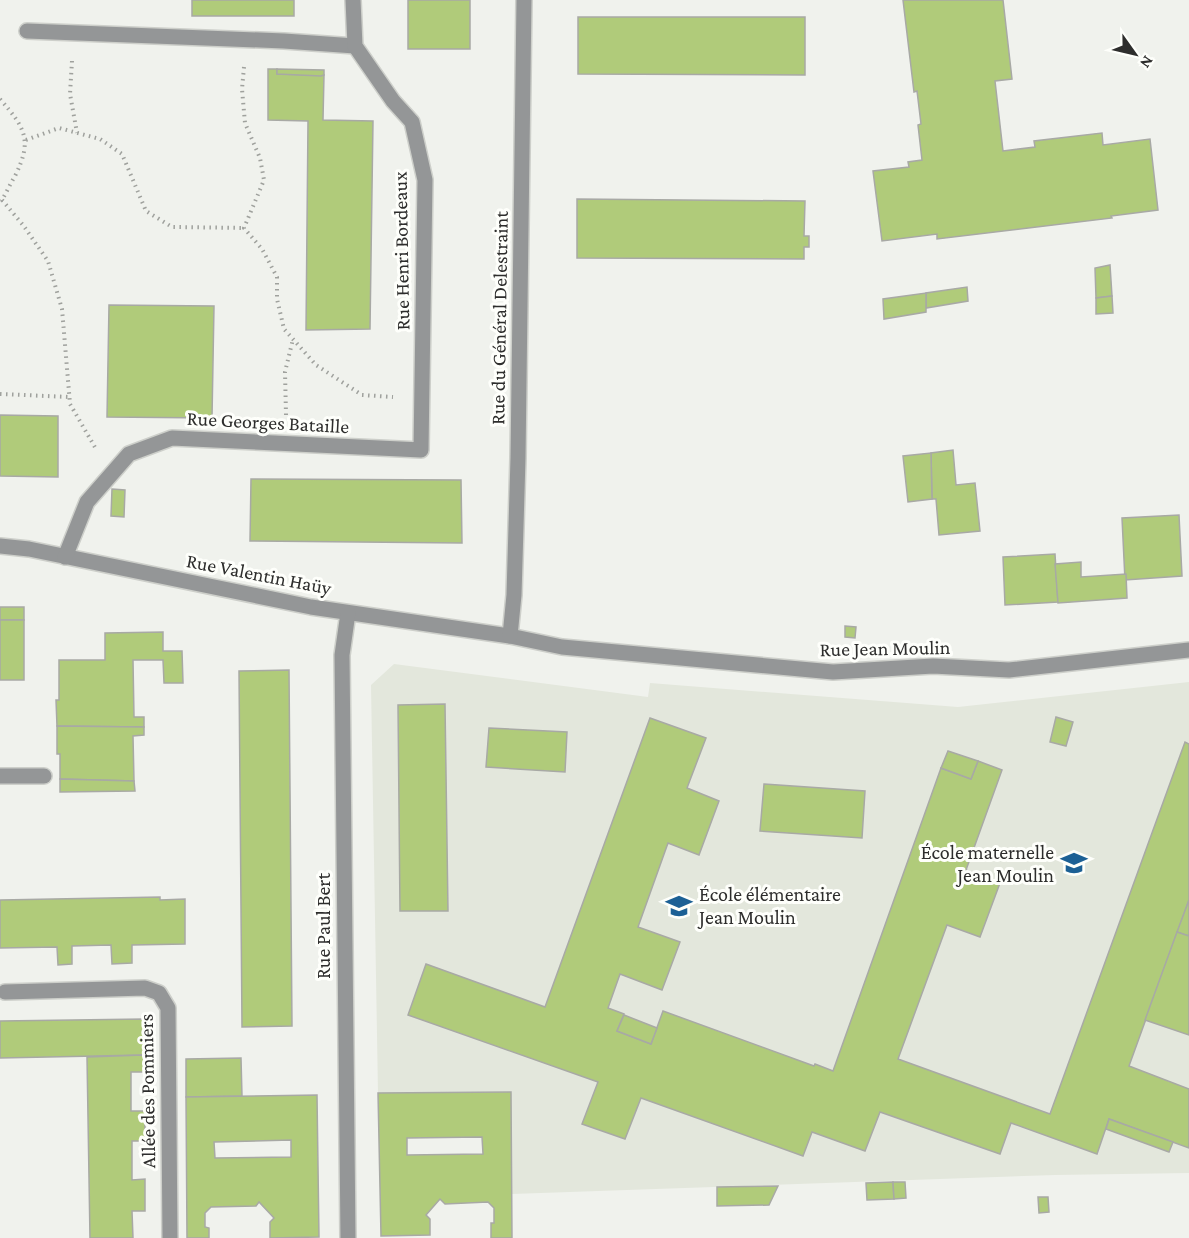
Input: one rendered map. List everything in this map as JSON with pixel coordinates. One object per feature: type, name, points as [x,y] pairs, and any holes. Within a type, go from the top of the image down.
[{"type":"street","points":[[27,31],[245,39],[355,46],[353,0]]},
{"type":"street","name":"Rue du Général Delestraint","points":[[510,636],[518,458],[524,0]]},
{"type":"street","name":"Rue Henri Bordeaux","points":[[355,46],[393,101],[412,122],[425,180],[421,450]]},
{"type":"street","name":"Rue Georges Bataille","points":[[65,557],[87,502],[129,454],[172,438],[421,450]]},
{"type":"street","name":"Rue Valentin Haüy","points":[[0,546],[30,549],[348,613],[510,636]]},
{"type":"street","name":"Rue Paul Bert","points":[[348,613],[342,667],[348,1238]]},
{"type":"street","name":"Rue Jean Moulin","points":[[510,636],[562,647],[833,672],[933,666],[1009,670],[1189,650]]},
{"type":"street","points":[[0,776],[44,776]]},
{"type":"street","name":"Allée des Pommiers","points":[[5,992],[145,988],[159,993],[168,1008],[170,1238]]},
{"type":"path","points":[[73,33],[70,94],[77,133]]},
{"type":"path","points":[[244,228],[264,180],[260,158],[245,123],[242,89],[245,39]]},
{"type":"path","points":[[0,99],[15,117],[26,140],[23,160],[1,200],[23,225],[48,261],[62,309],[70,404],[111,475]]},
{"type":"path","points":[[26,140],[59,128],[100,139],[122,154],[146,211],[172,227],[244,228],[262,249],[278,278],[277,299],[284,329],[316,365],[362,395],[422,399]]},
{"type":"path","points":[[286,444],[285,372],[293,339]]},
{"type":"path","points":[[0,394],[69,397]]},
{"type":"shaded area","points":[[394,664],[648,697],[650,683],[958,707],[1189,682],[1189,1173],[1055,1175],[512,1194],[510,1092],[378,1093],[371,685]]},
{"type":"building","points":[[192,0],[294,0],[294,16],[192,16]]},
{"type":"building","points":[[408,0],[470,0],[470,49],[408,49]]},
{"type":"building","points":[[903,0],[1003,0],[1012,79],[995,81],[1003,151],[1035,147],[1034,141],[1102,133],[1103,145],[1150,139],[1158,210],[1111,216],[1112,218],[937,239],[937,234],[882,241],[873,171],[909,167],[908,162],[922,160],[918,125],[921,124],[917,91],[914,92]]},
{"type":"building","points":[[578,17],[805,17],[805,75],[578,74]]},
{"type":"building","points":[[268,69],[277,69],[277,74],[324,75],[323,120],[373,121],[370,329],[306,330],[308,121],[268,120]]},
{"type":"building","points":[[277,69],[324,70],[324,75],[277,74]]},
{"type":"building","points":[[577,199],[805,201],[804,236],[809,236],[809,247],[804,247],[804,259],[577,258]]},
{"type":"building","points":[[1110,265],[1112,296],[1096,298],[1095,268]]},
{"type":"building","points":[[967,287],[968,301],[926,308],[926,293]]},
{"type":"building","points":[[926,293],[926,312],[884,319],[883,299]]},
{"type":"building","points":[[1112,296],[1113,313],[1096,314],[1096,298]]},
{"type":"building","points":[[109,305],[214,306],[212,418],[107,417]]},
{"type":"building","points":[[0,415],[58,416],[58,477],[0,476]]},
{"type":"building","points":[[953,450],[956,485],[975,483],[980,531],[939,535],[936,499],[932,499],[931,453]]},
{"type":"building","points":[[931,453],[932,499],[908,502],[903,456]]},
{"type":"building","points":[[251,479],[461,480],[462,543],[250,541]]},
{"type":"building","points":[[112,489],[125,490],[124,517],[111,516]]},
{"type":"building","points":[[1179,515],[1182,576],[1125,580],[1122,518]]},
{"type":"building","points":[[1055,554],[1058,602],[1005,605],[1003,557]]},
{"type":"building","points":[[1081,562],[1081,577],[1126,574],[1127,598],[1058,603],[1055,564]]},
{"type":"building","points":[[0,607],[24,607],[24,620],[0,620]]},
{"type":"building","points":[[0,620],[24,620],[24,680],[0,680]]},
{"type":"building","points":[[845,626],[856,627],[855,638],[845,637]]},
{"type":"building","points":[[163,632],[163,651],[182,651],[183,683],[164,683],[163,660],[133,660],[134,717],[144,717],[144,727],[57,726],[59,660],[105,660],[105,633]]},
{"type":"building","points":[[289,670],[292,1026],[242,1027],[239,671]]},
{"type":"building","points":[[445,704],[448,911],[400,911],[398,705]]},
{"type":"building","points":[[1056,717],[1073,722],[1066,746],[1050,742]]},
{"type":"building","points":[[650,718],[706,738],[687,788],[719,801],[699,855],[668,843],[638,927],[680,942],[662,990],[620,974],[608,1008],[624,1014],[617,1031],[651,1044],[663,1011],[833,1071],[941,768],[971,779],[978,761],[1002,770],[966,870],[1000,883],[980,937],[947,925],[898,1059],[1050,1114],[1185,742],[1189,744],[1189,900],[1129,1066],[1189,1089],[1189,1148],[1109,1119],[1097,1154],[1011,1123],[1000,1154],[880,1112],[865,1151],[812,1132],[803,1156],[641,1098],[625,1139],[582,1124],[598,1082],[408,1015],[426,964],[545,1007]]},
{"type":"building","points":[[57,726],[144,727],[144,735],[133,736],[134,781],[60,779]]},
{"type":"building","points":[[489,728],[567,732],[565,772],[486,767]]},
{"type":"building","points":[[948,751],[978,761],[971,779],[941,768]]},
{"type":"building","points":[[60,779],[134,781],[135,791],[60,792]]},
{"type":"building","points":[[764,784],[865,791],[862,838],[760,831]]},
{"type":"building","points":[[160,897],[160,900],[185,899],[185,944],[132,945],[132,963],[112,964],[111,945],[72,946],[72,964],[58,965],[57,947],[0,948],[0,900]]},
{"type":"building","points":[[1189,900],[1189,936],[1177,932]]},
{"type":"building","points":[[1177,932],[1189,936],[1189,1035],[1145,1020]]},
{"type":"building","points":[[624,1015],[657,1028],[651,1044],[617,1031]]},
{"type":"building","points":[[144,1019],[144,1055],[0,1058],[0,1021]]},
{"type":"building","points":[[144,1055],[144,1072],[131,1072],[131,1111],[145,1111],[145,1141],[132,1141],[132,1180],[145,1179],[145,1211],[132,1211],[133,1238],[90,1238],[87,1057]]},
{"type":"building","points":[[241,1058],[242,1096],[186,1097],[186,1059]]},
{"type":"building","points":[[511,1092],[512,1238],[491,1238],[494,1208],[488,1202],[445,1204],[440,1199],[426,1215],[430,1219],[430,1235],[381,1236],[378,1093]],"holes":[[[482,1137],[483,1154],[407,1155],[407,1138]]]},
{"type":"building","points":[[317,1095],[319,1237],[270,1238],[270,1222],[274,1218],[259,1202],[256,1206],[211,1207],[205,1213],[205,1227],[209,1228],[209,1238],[187,1238],[186,1097]],"holes":[[[291,1140],[291,1157],[215,1158],[214,1142]]]},
{"type":"building","points":[[1109,1119],[1173,1142],[1169,1152],[1106,1129]]},
{"type":"building","points":[[893,1182],[894,1199],[867,1200],[866,1183]]},
{"type":"building","points":[[893,1182],[905,1182],[906,1198],[894,1199]]},
{"type":"building","points":[[778,1186],[769,1205],[717,1206],[717,1187]]},
{"type":"building","points":[[1038,1197],[1048,1197],[1049,1212],[1039,1213]]},
{"type":"place","name":"École maternelle Jean Moulin","points":[[1074,863]]},
{"type":"place","name":"École élémentaire Jean Moulin","points":[[679,906]]}]
